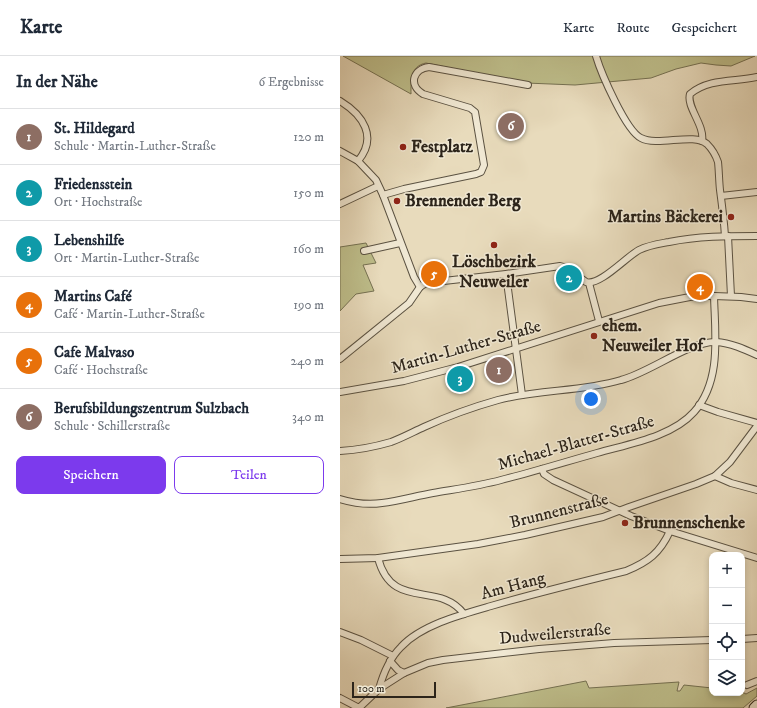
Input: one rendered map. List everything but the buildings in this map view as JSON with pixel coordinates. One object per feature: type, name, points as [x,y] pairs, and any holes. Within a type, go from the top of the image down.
[{"type":"main road","points":[[754,708],[757,705]]},
{"type":"street","points":[[596,56],[609,88],[635,134],[642,139],[650,140],[697,139],[707,144],[715,155],[718,163],[727,236],[731,296]]},
{"type":"street","points":[[383,195],[404,189],[476,174],[481,172],[484,165],[475,112],[470,108],[423,94],[418,91],[414,86],[414,80],[419,70],[429,67],[528,85]]},
{"type":"street","points":[[702,141],[702,130],[689,100],[690,94],[710,84],[757,77]]},
{"type":"street","points":[[340,101],[356,114],[367,131],[367,146],[358,161]]},
{"type":"street","points":[[340,151],[358,161],[368,171],[378,186],[383,195],[414,277],[420,287]]},
{"type":"street","points":[[340,204],[378,186]]},
{"type":"street","points":[[721,196],[757,192]]},
{"type":"street","points":[[340,359],[409,303],[420,287],[426,283],[560,266],[567,268],[586,282],[593,283],[634,253],[650,245],[684,239],[727,236],[757,236]]},
{"type":"street","points":[[364,251],[400,243]]},
{"type":"street","points":[[506,274],[522,395]]},
{"type":"street","points":[[589,283],[599,321]]},
{"type":"street","name":"Martin-Luther-Straße","points":[[340,392],[404,381],[428,375],[659,303],[696,296],[731,296],[757,299]]},
{"type":"street","name":"Michael-Blatter-Straße","points":[[340,499],[362,503],[382,503],[487,483],[542,469],[665,432],[687,419],[699,405],[710,384],[713,371],[715,342],[714,296]]},
{"type":"street","points":[[340,451],[370,447],[392,441],[466,410],[499,400],[547,391],[582,389],[623,380],[696,346],[715,342],[736,346],[757,354]]},
{"type":"street","points":[[699,405],[757,424]]},
{"type":"street","name":"Brunnenstraße","points":[[340,559],[378,558],[463,546],[525,535],[592,520],[715,476],[730,462],[757,424]]},
{"type":"street","points":[[542,469],[547,477],[618,510],[670,531],[757,558]]},
{"type":"street","points":[[715,476],[731,483],[757,490]]},
{"type":"street","name":"Am Hang","points":[[379,690],[392,659],[401,646],[413,637],[448,619],[513,599],[638,566],[649,560],[657,552],[670,531]]},
{"type":"street","points":[[378,558],[385,576],[400,589],[412,593],[445,599],[452,602],[464,614]]},
{"type":"street","points":[[340,632],[366,642],[392,659],[398,670],[404,673]]},
{"type":"street","points":[[745,639],[757,638]]},
{"type":"street","name":"Dudweilerstraße","points":[[359,708],[379,690],[404,673],[443,660],[538,649],[614,643],[709,640]]},
{"type":"street","points":[[747,684],[757,681]]},
{"type":"street","points":[[340,698],[359,708]]},
{"type":"green space","points":[[343,56],[755,56],[731,66],[701,63],[676,69],[651,78],[575,85],[526,83],[426,63],[417,67],[412,75],[411,94]]},
{"type":"green space","points":[[366,243],[376,263],[363,265],[374,291],[356,294],[340,311],[340,247]]},
{"type":"green space","points":[[586,681],[589,688],[679,682],[677,691],[680,691],[684,685],[709,688],[709,696],[745,696],[745,694],[757,688],[757,696],[743,708],[446,708]]},
{"type":"place","name":"Berufsbildungszentrum Sulzbach","points":[[511,126]]},
{"type":"place","name":"Festplatz","points":[[403,147]]},
{"type":"place","name":"Brennender Berg","points":[[397,201]]},
{"type":"place","name":"Martins Bäckerei","points":[[731,217]]},
{"type":"place","name":"Löschbezirk Neuweiler","points":[[494,245]]},
{"type":"place","name":"Cafe Malvaso","points":[[434,274]]},
{"type":"place","name":"Friedensstein","points":[[569,278]]},
{"type":"place","name":"Martins Café","points":[[700,287]]},
{"type":"place","name":"ehem. Neuweiler Hof","points":[[594,336]]},
{"type":"place","name":"St. Hildegard","points":[[499,370]]},
{"type":"place","name":"Lebenshilfe","points":[[460,379]]},
{"type":"place","name":"Brunnenschenke","points":[[625,523]]}]
